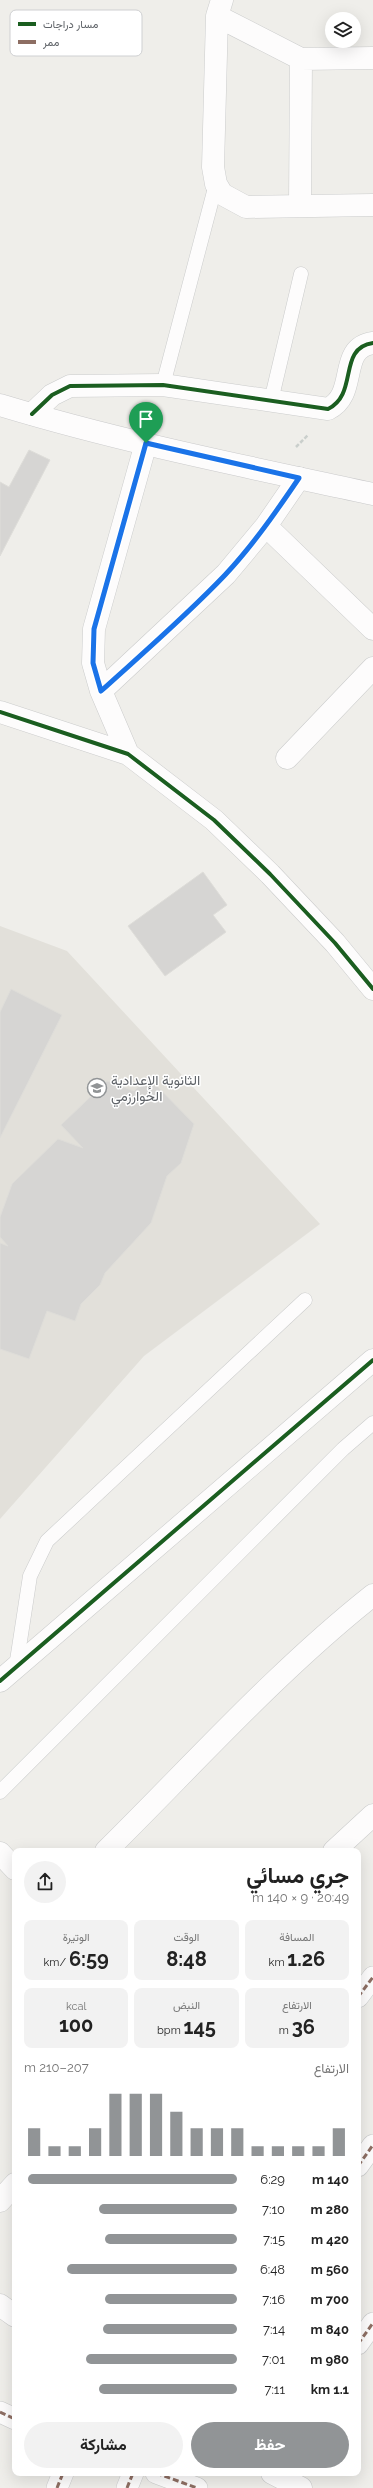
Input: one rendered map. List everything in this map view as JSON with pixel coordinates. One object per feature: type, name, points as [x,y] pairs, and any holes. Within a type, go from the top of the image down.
[{"type":"street","points":[[373,58],[301,59],[219,8],[213,166],[216,184],[222,194],[246,207],[373,205]]},
{"type":"street","points":[[300,206],[301,59]]},
{"type":"street","points":[[32,414],[52,395],[70,386],[164,385],[319,409],[328,409],[337,405],[344,393],[354,355],[357,350],[373,342]]},
{"type":"street","points":[[0,405],[146,443],[373,494]]},
{"type":"street","points":[[128,754],[101,691],[93,663],[94,629],[146,443]]},
{"type":"street","points":[[101,691],[193,607],[226,574],[266,526],[299,478]]},
{"type":"street","points":[[266,526],[373,629]]},
{"type":"street","points":[[287,758],[373,668]]},
{"type":"street","points":[[0,712],[128,754],[214,820],[270,874],[335,943],[373,989]]},
{"type":"street","points":[[0,1681],[373,1360]]},
{"type":"street","points":[[109,1848],[258,1698],[336,1624],[373,1595]]},
{"type":"street","points":[[337,1848],[373,1814]]},
{"type":"street","points":[[0,1853],[12,1866]]},
{"type":"street","points":[[361,1993],[373,1977]]},
{"type":"street","points":[[361,2162],[373,2145]]},
{"type":"street","points":[[0,2201],[12,2187]]},
{"type":"street","points":[[0,2305],[12,2314]]},
{"type":"street","points":[[361,2340],[373,2323]]},
{"type":"street","points":[[0,2412],[12,2418]]},
{"type":"street","points":[[57,2488],[62,2476]]},
{"type":"street","points":[[127,2488],[132,2476]]},
{"type":"street","points":[[164,2476],[197,2488]]},
{"type":"street","points":[[278,2476],[301,2488]]},
{"type":"lane","points":[[164,385],[216,184]]},
{"type":"lane","points":[[271,401],[301,274]]},
{"type":"lane","points":[[16,1667],[30,1576],[47,1541],[305,1300]]},
{"type":"lane","points":[[0,1792],[343,1448],[373,1423]]},
{"type":"path","points":[[293,449],[310,433]]},
{"type":"shaded area","name":"الثانوية الإعدادية الخوارزمي","points":[[0,926],[67,951],[320,1224],[144,1356],[0,1519]]},
{"type":"building","points":[[29,450],[50,460],[0,556],[0,482],[9,487]]},
{"type":"building","points":[[203,872],[227,905],[213,915],[226,932],[165,976],[128,926]]},
{"type":"building","points":[[11,989],[62,1015],[0,1138],[0,1012]]},
{"type":"building","points":[[148,1077],[194,1124],[181,1163],[167,1176],[151,1223],[105,1273],[100,1285],[81,1304],[75,1321],[47,1311],[29,1359],[0,1349],[0,1243],[8,1246],[0,1237],[0,1217],[12,1184],[58,1139],[83,1148],[61,1125],[107,1081],[134,1091]]},
{"type":"marked path","points":[[361,1993],[373,1977]]},
{"type":"marked path","points":[[361,2162],[373,2145]]},
{"type":"marked path","points":[[361,2340],[373,2323]]},
{"type":"marked path","points":[[0,2412],[12,2418]]},
{"type":"marked path","points":[[57,2488],[62,2476]]},
{"type":"marked path","points":[[127,2488],[132,2476]]},
{"type":"marked path","points":[[164,2476],[197,2488]]},
{"type":"cycle path","points":[[32,414],[52,395],[70,386],[163,385],[328,409],[337,402],[343,393],[351,362],[355,353],[362,347],[373,343]]},
{"type":"cycle path","points":[[0,712],[128,754],[214,820],[270,874],[335,943],[373,989]]},
{"type":"cycle path","points":[[0,1681],[373,1360]]},
{"type":"place","name":"الثانوية الإعدادية الخوارزمي","points":[[97,1088]]},
{"type":"route","points":[[146,443],[275,474],[299,478],[266,526],[226,574],[193,607],[101,691],[93,663],[94,629],[146,443]]}]
